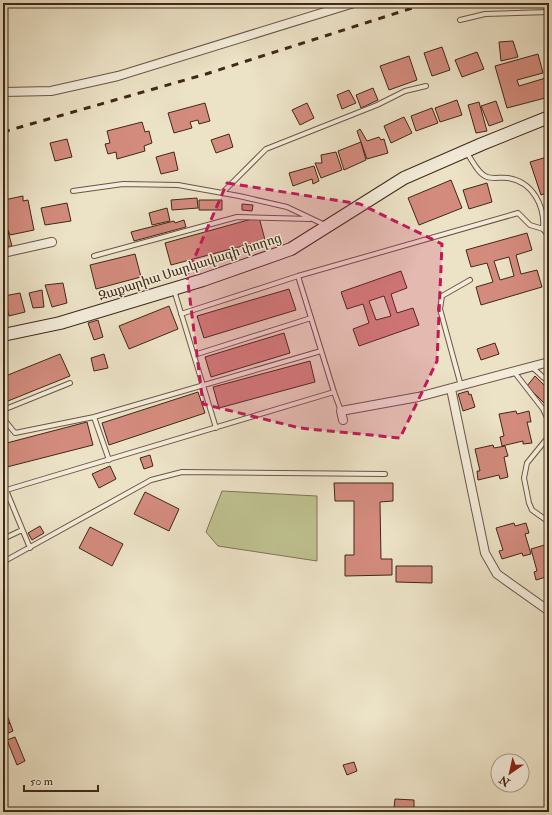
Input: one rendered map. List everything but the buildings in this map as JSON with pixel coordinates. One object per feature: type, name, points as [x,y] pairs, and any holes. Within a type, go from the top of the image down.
[{"type":"main road","name":"Զաքարիա Սարկավագի փողոց","points":[[3,335],[60,323],[173,289],[291,249],[404,178],[466,151],[549,118]]},
{"type":"street","points":[[3,92],[51,91],[118,76],[354,3]]},
{"type":"street","points":[[3,253],[52,242]]},
{"type":"street","points":[[343,420],[341,411],[418,398],[515,373],[549,362]]},
{"type":"street","points":[[450,390],[485,553],[497,574],[549,611]]},
{"type":"lane","points":[[460,20],[485,14],[549,12]]},
{"type":"lane","points":[[222,193],[266,149],[377,105],[405,91],[426,86]]},
{"type":"lane","points":[[466,151],[482,174],[487,177],[507,178],[518,180],[526,184],[535,194],[541,206],[544,220],[543,229]]},
{"type":"lane","points":[[73,191],[123,184],[178,185],[287,207],[326,226]]},
{"type":"lane","points":[[181,314],[298,276],[518,213],[530,225],[543,229],[549,236]]},
{"type":"lane","points":[[94,256],[237,217],[313,219]]},
{"type":"lane","points":[[298,276],[341,411]]},
{"type":"lane","points":[[462,386],[440,309],[442,296],[470,280]]},
{"type":"lane","points":[[173,289],[216,428]]},
{"type":"lane","points":[[194,355],[311,318]]},
{"type":"lane","points":[[3,418],[16,433],[94,417],[321,351]]},
{"type":"lane","points":[[532,367],[547,379],[549,383]]},
{"type":"lane","points":[[515,373],[543,409],[549,422]]},
{"type":"lane","points":[[3,410],[70,383]]},
{"type":"lane","points":[[30,548],[4,490],[334,392]]},
{"type":"lane","points":[[94,417],[109,460]]},
{"type":"lane","points":[[549,436],[527,463],[524,478],[529,503],[532,510],[549,522]]},
{"type":"lane","points":[[3,562],[151,480],[182,472],[385,474]]},
{"type":"lane","points":[[3,539],[22,530]]},
{"type":"highlighted area","points":[[227,183],[360,204],[442,244],[437,361],[400,438],[300,428],[203,404],[187,275]]},
{"type":"green space","points":[[222,491],[317,496],[317,561],[218,546],[206,532]]},
{"type":"railway","points":[[3,132],[206,74],[428,3]]}]
